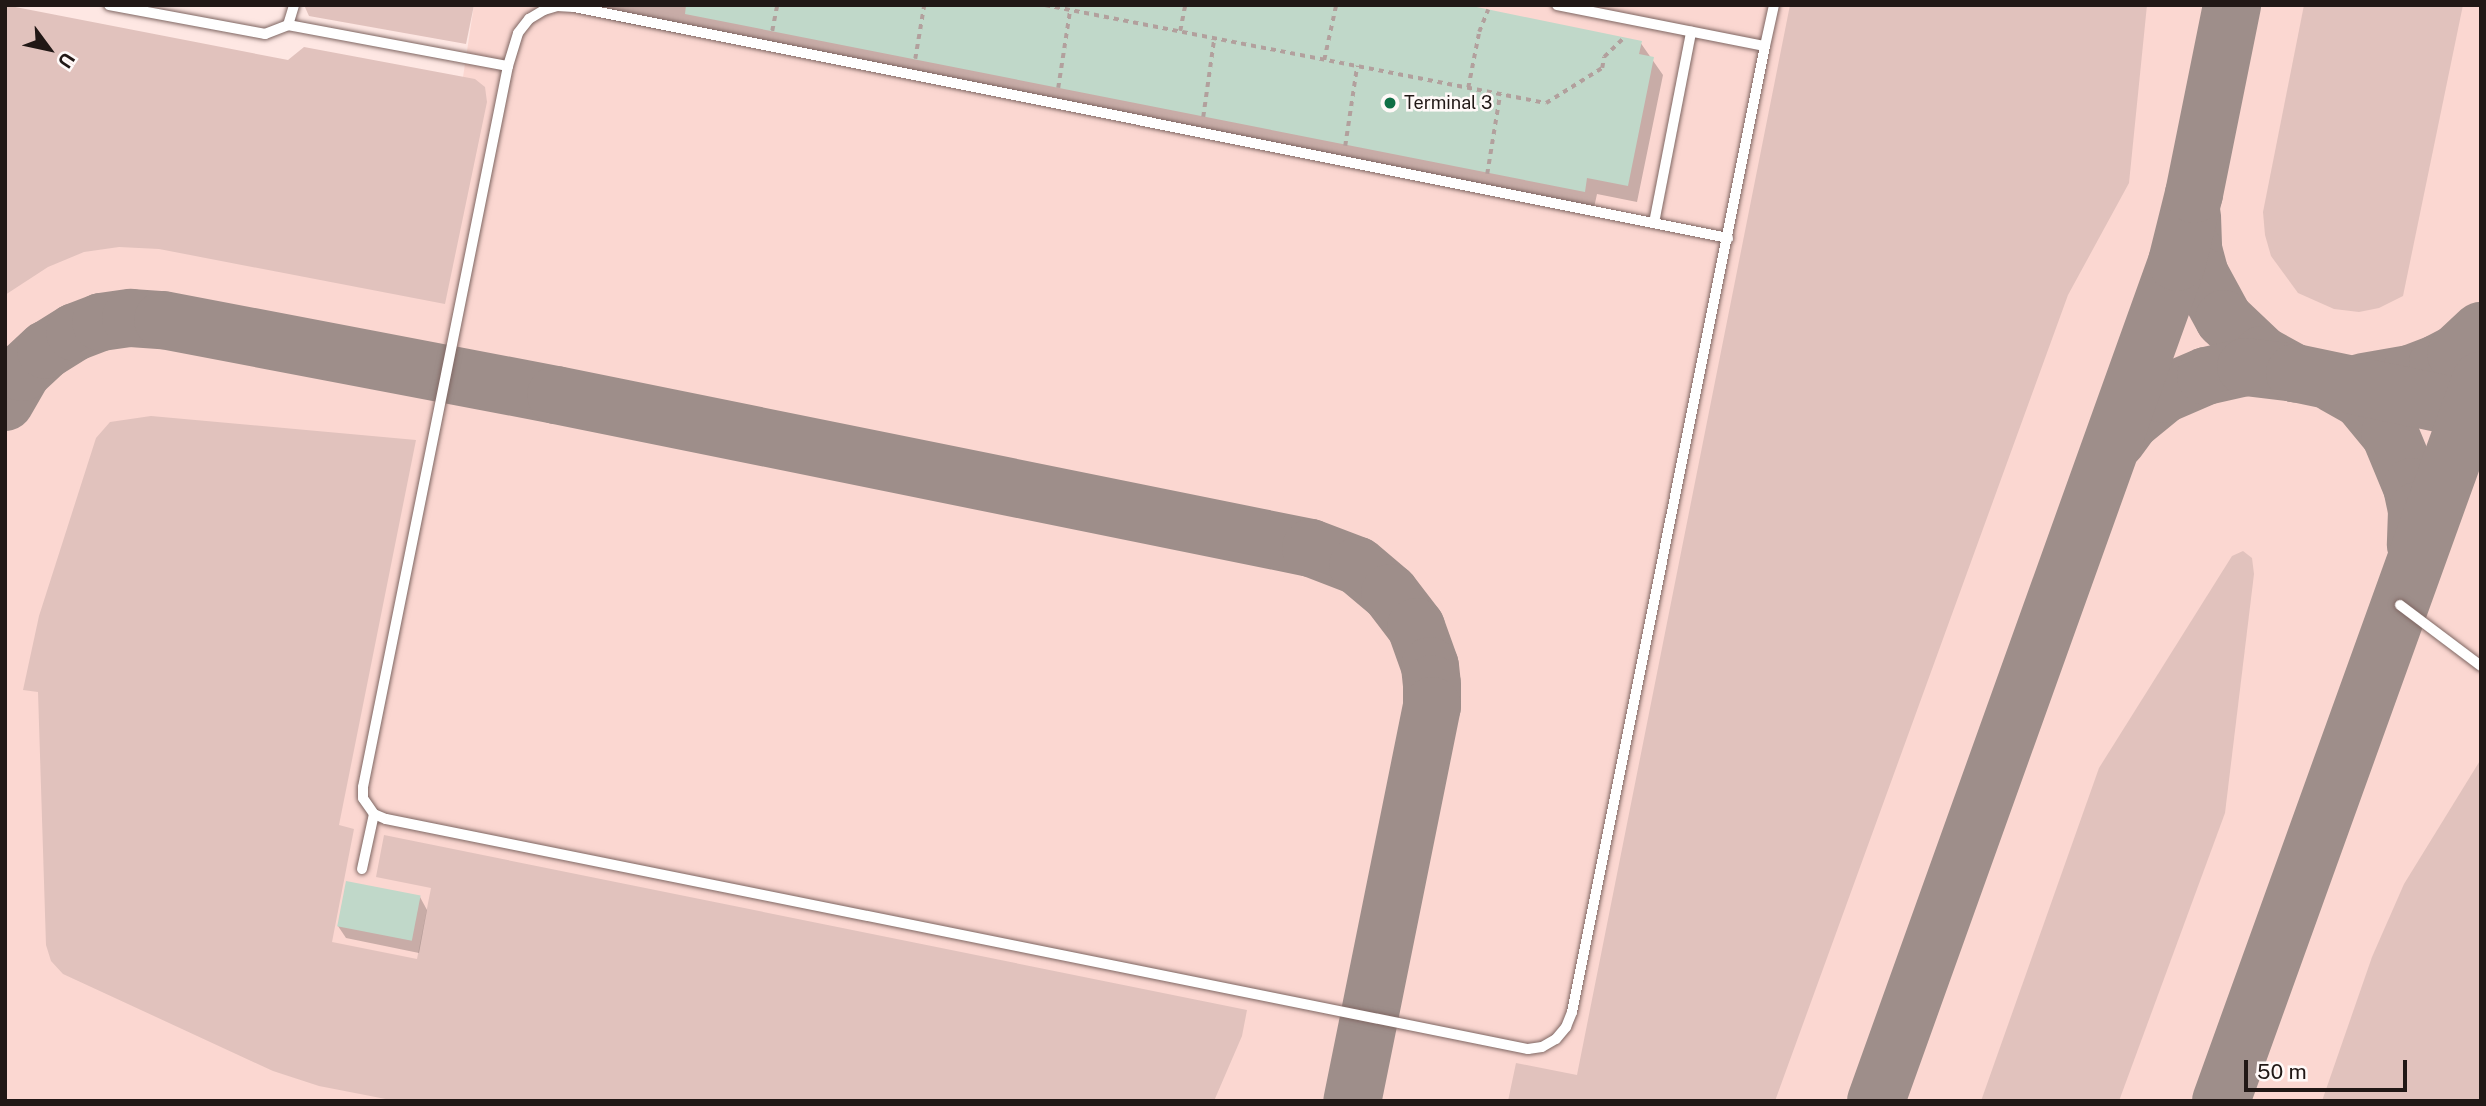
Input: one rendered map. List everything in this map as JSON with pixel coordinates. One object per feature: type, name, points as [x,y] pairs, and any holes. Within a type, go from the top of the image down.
[{"type":"lane","points":[[109,5],[265,34],[288,25],[508,66]]},
{"type":"lane","points":[[288,25],[294,5]]},
{"type":"lane","points":[[1557,5],[1765,46]]},
{"type":"lane","points":[[1728,238],[574,7],[557,6],[529,19],[519,33],[508,66],[363,787],[363,798],[374,814],[413,824],[1515,1046],[1542,1047],[1556,1039],[1566,1027],[1572,1012],[1728,238],[1765,46],[1774,5]]},
{"type":"lane","points":[[1654,223],[1691,32]]},
{"type":"lane","points":[[2400,605],[2481,666]]},
{"type":"lane","points":[[362,869],[374,814]]},
{"type":"path","points":[[772,31],[776,5]]},
{"type":"path","points":[[915,60],[924,5]]},
{"type":"path","points":[[1045,5],[1546,103],[1602,68],[1604,57],[1625,37]]},
{"type":"path","points":[[1180,32],[1185,5]]},
{"type":"path","points":[[1324,60],[1336,5]]},
{"type":"path","points":[[1058,88],[1070,10]]},
{"type":"path","points":[[1468,88],[1479,32],[1488,10]]},
{"type":"path","points":[[1203,117],[1214,38]]},
{"type":"path","points":[[1345,146],[1357,66]]},
{"type":"path","points":[[1488,174],[1500,94]]},
{"type":"shaded area","points":[[5,5],[288,60],[304,47],[475,79],[485,87],[487,102],[445,304],[159,249],[119,247],[84,252],[48,267],[5,295]]},
{"type":"shaded area","points":[[304,5],[474,5],[466,44],[309,16]]},
{"type":"shaded area","points":[[474,5],[2481,5],[2481,1101],[5,1101],[5,132],[463,77]]},
{"type":"shaded area","points":[[1790,5],[2147,5],[2129,183],[2068,295],[1775,1101],[1508,1101],[1516,1063],[1577,1075]]},
{"type":"shaded area","points":[[2304,5],[2463,5],[2403,296],[2379,308],[2359,312],[2334,309],[2298,293],[2271,256],[2265,235],[2263,212]]},
{"type":"shaded area","points":[[151,416],[416,440],[339,825],[354,829],[332,942],[417,959],[431,888],[376,877],[384,835],[1247,1010],[1242,1036],[1214,1101],[396,1101],[319,1086],[273,1071],[63,974],[51,961],[46,945],[38,692],[23,690],[39,616],[96,438],[110,422]]},
{"type":"shaded area","points":[[2243,551],[2252,558],[2254,574],[2225,813],[2119,1101],[1981,1101],[2099,768],[2232,556]]},
{"type":"shaded area","points":[[2481,759],[2481,1101],[2322,1101],[2372,957],[2404,884]]},
{"type":"building","name":"Terminal 3","points":[[686,5],[1467,5],[1642,41],[1639,54],[1654,57],[1628,186],[1587,178],[1585,192],[685,14]]},
{"type":"building","points":[[346,881],[421,896],[412,941],[337,926]]},
{"type":"taxiway","points":[[1876,1101],[2177,262],[2194,194],[2232,5]]},
{"type":"taxiway","points":[[2192,216],[2193,249],[2200,275],[2224,319],[2262,355],[2295,373]]},
{"type":"taxiway","points":[[5,402],[22,372],[46,350],[75,332],[101,322],[131,318],[163,320],[556,395],[1311,548],[1358,566],[1390,593],[1416,627],[1430,666],[1432,706],[1352,1101]]},
{"type":"taxiway","points":[[2363,382],[2410,374],[2438,363],[2456,354],[2481,331]]},
{"type":"taxiway","points":[[2117,440],[2131,421],[2164,394],[2206,376],[2246,367],[2295,373],[2481,412]]},
{"type":"taxiway","points":[[2221,1101],[2481,380]]},
{"type":"taxiway","points":[[2334,384],[2361,399],[2390,434],[2412,487],[2417,511],[2416,545]]},
{"type":"place","name":"Terminal 3","points":[[1390,103]]}]
